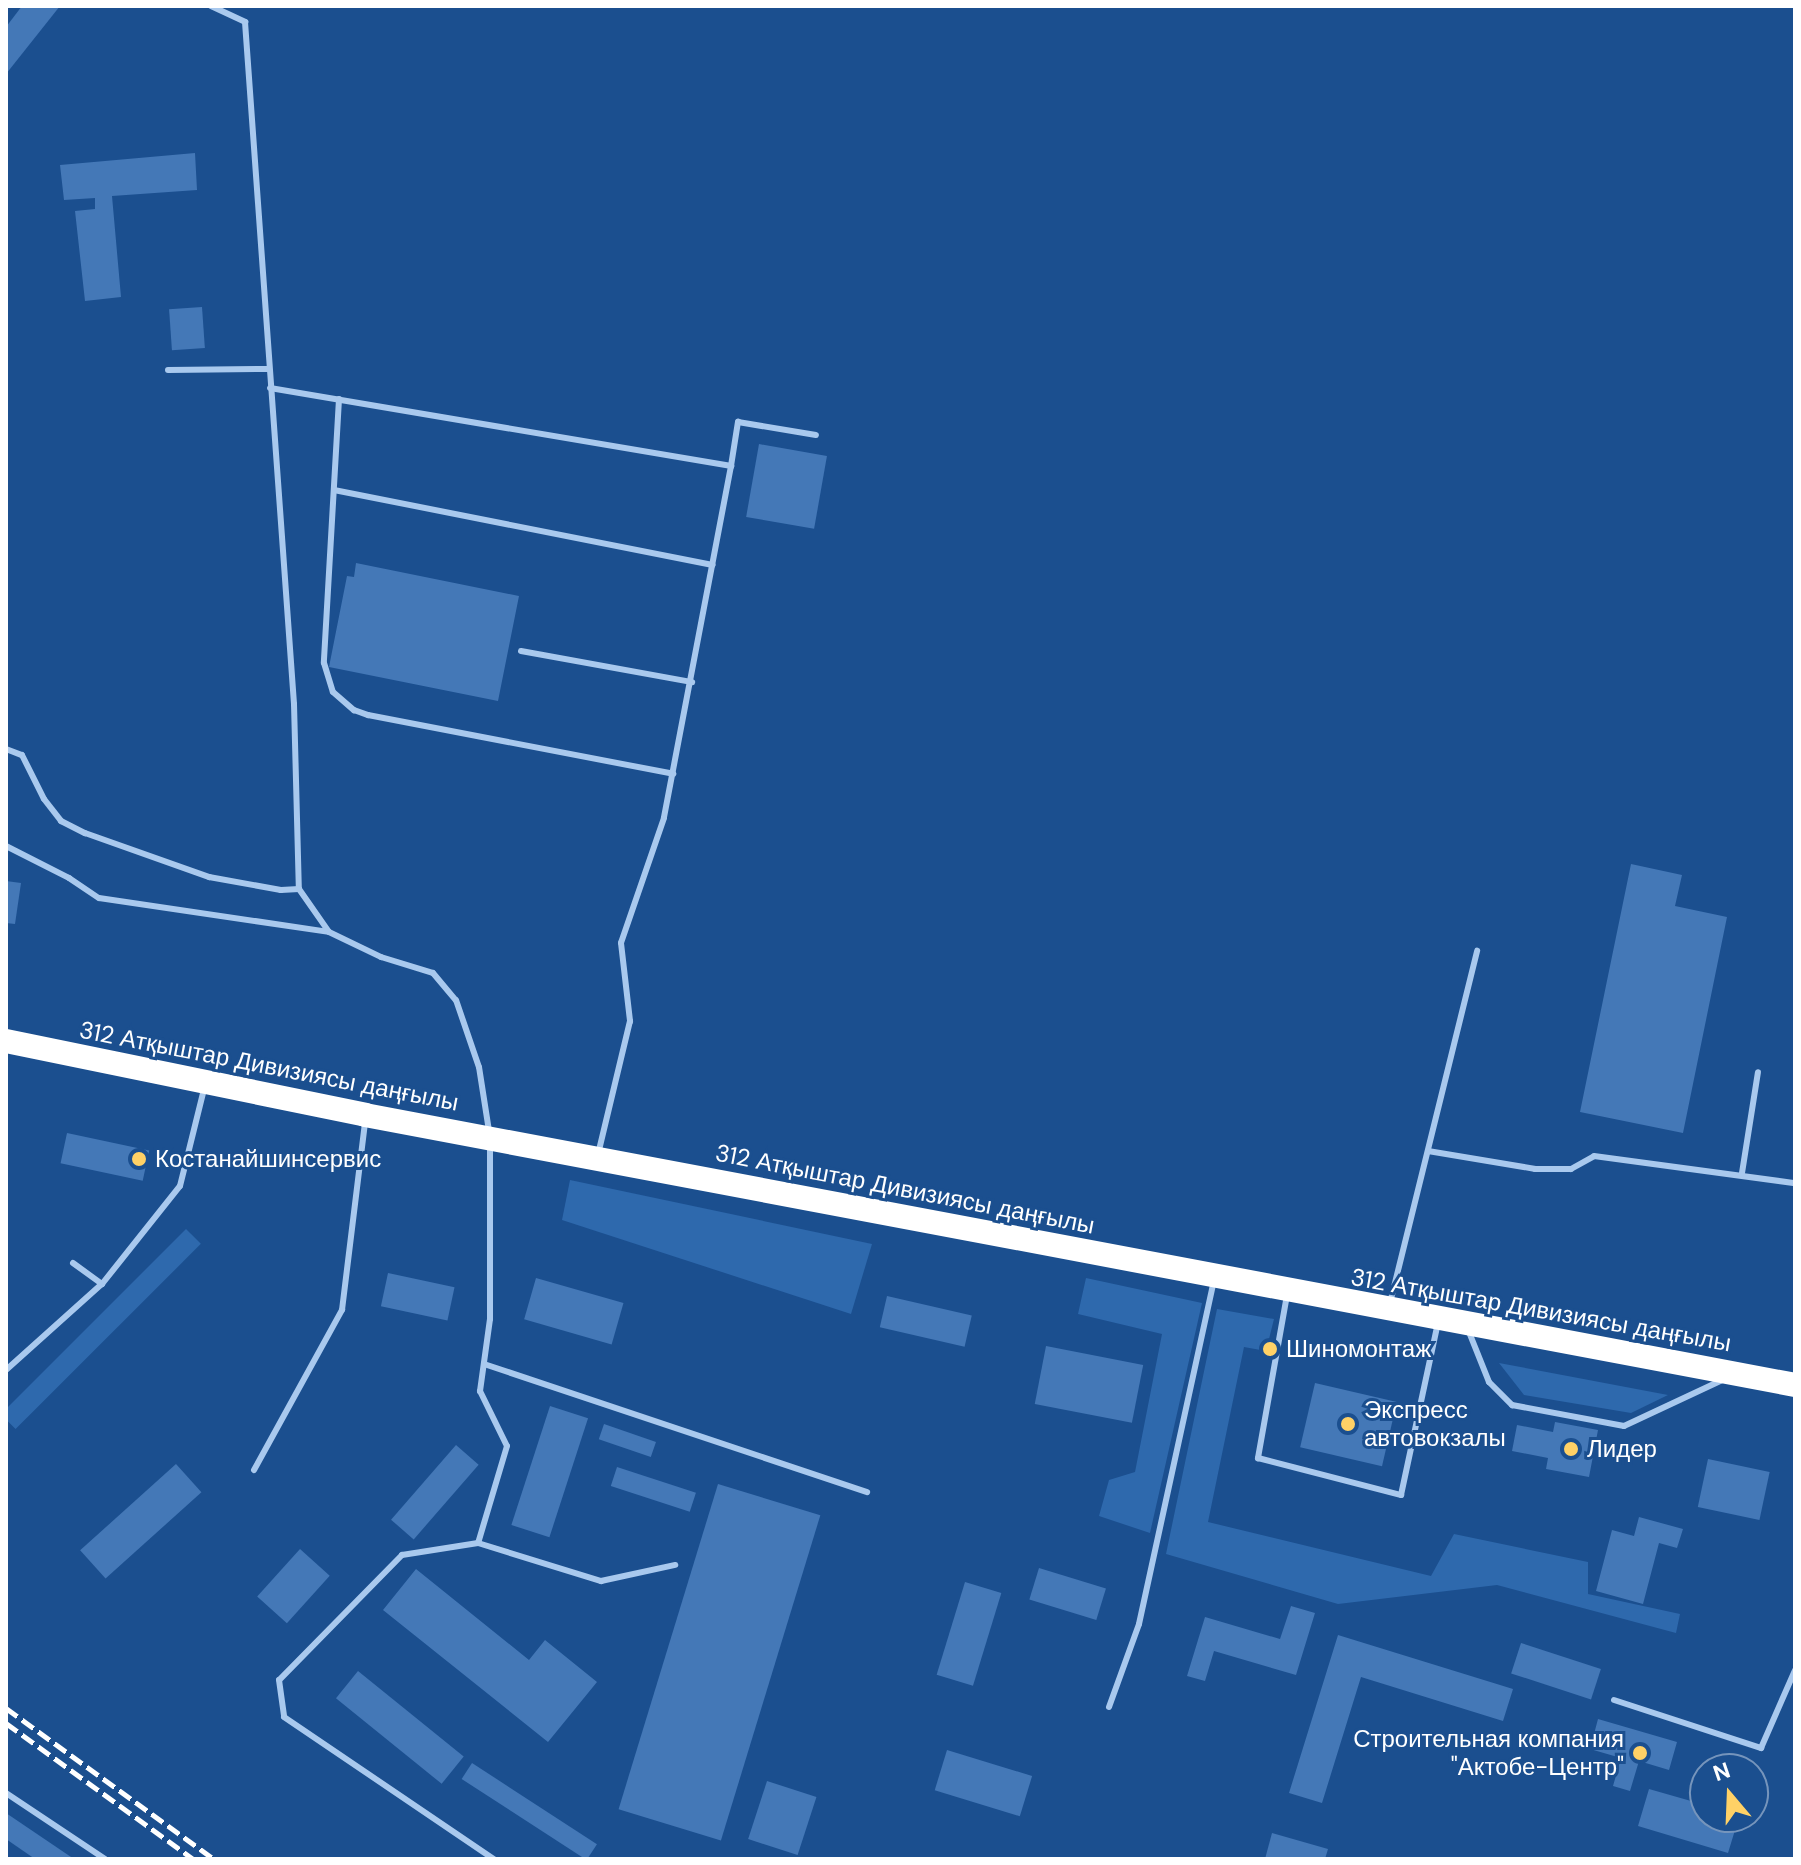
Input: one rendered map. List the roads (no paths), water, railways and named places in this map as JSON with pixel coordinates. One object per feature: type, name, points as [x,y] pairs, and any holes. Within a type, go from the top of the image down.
[{"type":"highway","name":"312 Атқыштар Дивизиясы даңғылы","points":[[6,1041],[365,1115],[1388,1311],[1795,1385]]},
{"type":"lane","points":[[211,6],[245,22],[294,704],[299,889],[329,932]]},
{"type":"lane","points":[[168,370],[269,369]]},
{"type":"lane","points":[[270,388],[731,466]]},
{"type":"lane","points":[[339,399],[324,663],[326,679],[343,702],[368,715],[673,774]]},
{"type":"lane","points":[[597,1158],[630,1021],[621,943],[664,818],[692,682],[738,422],[816,435]]},
{"type":"lane","points":[[334,490],[713,565]]},
{"type":"lane","points":[[521,651],[692,682]]},
{"type":"lane","points":[[6,749],[22,755],[44,799],[61,821],[85,833],[209,877],[281,890],[299,889]]},
{"type":"lane","points":[[6,846],[69,878],[99,898],[329,932],[381,957],[433,973],[456,1000],[479,1067],[490,1137],[490,1319],[480,1391],[507,1446],[478,1543]]},
{"type":"lane","points":[[1388,1311],[1477,951]]},
{"type":"lane","points":[[1742,1173],[1758,1072]]},
{"type":"lane","points":[[6,1370],[102,1284],[180,1186],[206,1082]]},
{"type":"lane","points":[[254,1470],[342,1310],[365,1115]]},
{"type":"lane","points":[[1428,1151],[1535,1169],[1571,1169],[1594,1156],[1742,1173],[1795,1183]]},
{"type":"lane","points":[[73,1263],[102,1284]]},
{"type":"lane","points":[[1109,1707],[1139,1624],[1215,1277]]},
{"type":"lane","points":[[1287,1291],[1258,1458],[1401,1495],[1438,1320]]},
{"type":"lane","points":[[1466,1325],[1489,1382],[1512,1405],[1610,1424],[1624,1426],[1735,1374]]},
{"type":"lane","points":[[484,1364],[867,1492]]},
{"type":"lane","points":[[494,1859],[284,1717],[279,1680],[402,1555],[478,1543],[601,1581],[675,1565]]},
{"type":"lane","points":[[1614,1700],[1761,1748],[1795,1670]]},
{"type":"lane","points":[[6,1793],[105,1859]]},
{"type":"railway","points":[[6,1708],[214,1859]]},
{"type":"railway","points":[[6,1723],[193,1859]]},
{"type":"place","name":"Костанайшинсервис","points":[[139,1159]]},
{"type":"place","name":"Шиномонтаж","points":[[1270,1349]]},
{"type":"place","name":"Экспресс автовокзалы","points":[[1348,1424]]},
{"type":"place","name":"Лидер","points":[[1571,1449]]},
{"type":"place","name":"Строительная компания \"Актобе-Центр\"","points":[[1640,1753]]}]
